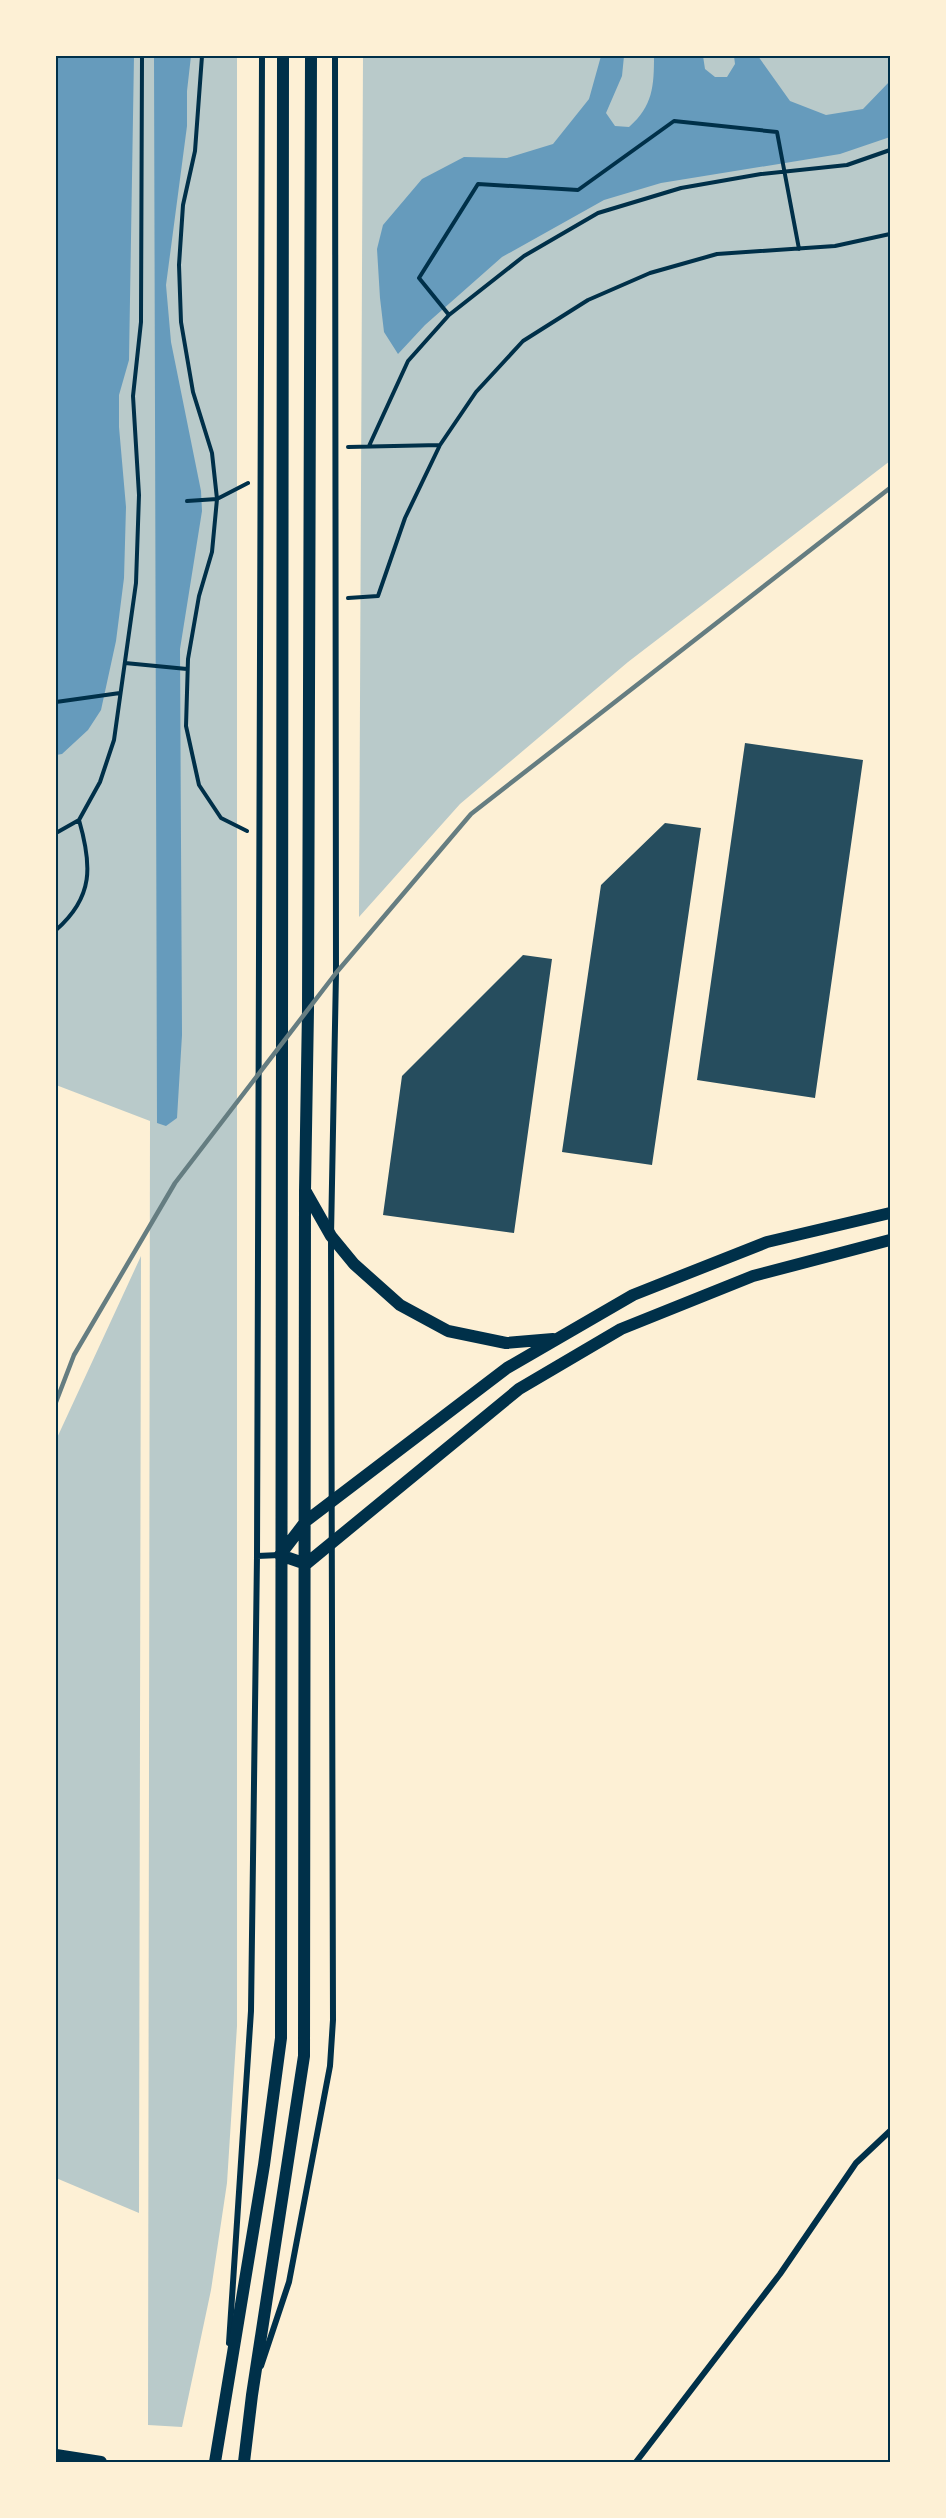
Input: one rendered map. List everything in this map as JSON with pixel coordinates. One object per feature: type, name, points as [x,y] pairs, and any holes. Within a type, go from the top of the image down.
[{"type":"main road","points":[[215,2463],[264,2165],[281,2038],[283,56]]},
{"type":"main road","points":[[244,2463],[252,2395],[304,2056],[305,1191],[308,986],[311,56]]},
{"type":"main road","points":[[305,1191],[332,1236],[354,1264],[400,1305],[448,1331],[506,1343],[557,1339]]},
{"type":"main road","points":[[280,1555],[306,1521],[507,1368],[633,1295],[767,1242],[891,1213]]},
{"type":"main road","points":[[306,1564],[519,1389],[621,1329],[753,1276],[891,1240]]},
{"type":"main road","points":[[280,1555],[306,1564]]},
{"type":"main road","points":[[56,2455],[101,2463]]},
{"type":"street","points":[[226,2388],[251,2012],[257,1556],[262,56]]},
{"type":"street","points":[[252,2395],[289,2282],[330,2066],[333,2019],[332,1236],[336,973],[335,56]]},
{"type":"street","points":[[257,1556],[280,1555]]},
{"type":"street","points":[[636,2463],[780,2274],[856,2163],[891,2132]]},
{"type":"path","points":[[56,833],[79,820],[100,782],[114,740],[136,583],[139,495],[133,396],[141,322],[142,56]]},
{"type":"path","points":[[202,56],[195,151],[183,205],[179,265],[181,322],[193,392],[212,453],[217,499],[212,552],[199,596],[184,669],[186,726],[199,785],[221,818],[258,837]]},
{"type":"path","points":[[449,315],[419,278],[478,184],[578,190],[674,121],[777,132],[799,249]]},
{"type":"path","points":[[369,446],[408,361],[449,315],[524,256],[598,213],[681,188],[847,165],[891,150]]},
{"type":"path","points":[[336,598],[378,596],[405,518],[440,445],[476,392],[523,341],[588,300],[650,273],[717,255],[835,246],[891,234]]},
{"type":"path","points":[[187,501],[217,499],[260,477]]},
{"type":"path","points":[[125,663],[184,669]]},
{"type":"path","points":[[56,702],[120,693]]},
{"type":"path","points":[[56,930],[66,921],[82,898],[89,877],[86,844],[79,820]]},
{"type":"shaded area","points":[[56,56],[237,56],[237,2026],[227,2183],[211,2290],[182,2427],[148,2425],[150,1121],[56,1085]]},
{"type":"shaded area","points":[[363,56],[890,56],[890,461],[628,662],[460,804],[359,917]]},
{"type":"shaded area","points":[[141,1256],[139,2213],[56,2178],[56,1440]]},
{"type":"water","points":[[56,56],[134,56],[129,360],[119,395],[119,427],[126,507],[124,578],[116,641],[101,710],[88,730],[62,754],[56,755]]},
{"type":"water","points":[[154,56],[191,56],[187,91],[187,126],[166,285],[171,342],[201,491],[202,511],[180,649],[182,1035],[177,1118],[166,1126],[157,1123]]},
{"type":"water","points":[[601,56],[624,56],[622,76],[606,113],[615,126],[629,127],[643,111],[652,86],[654,56],[703,56],[705,69],[715,77],[727,77],[735,64],[734,56],[758,56],[790,101],[826,115],[863,109],[890,81],[890,137],[840,154],[661,183],[604,200],[502,257],[425,325],[398,354],[384,332],[380,298],[377,249],[383,225],[422,179],[464,157],[507,158],[553,144],[589,99]]},
{"type":"building","points":[[745,743],[863,760],[815,1098],[697,1080]]},
{"type":"building","points":[[665,823],[701,828],[652,1165],[562,1152],[601,885]]},
{"type":"building","points":[[523,955],[552,959],[514,1233],[383,1215],[402,1076]]},
{"type":"railway","points":[[56,1402],[74,1355],[175,1183],[336,973],[471,814],[890,488]]}]
